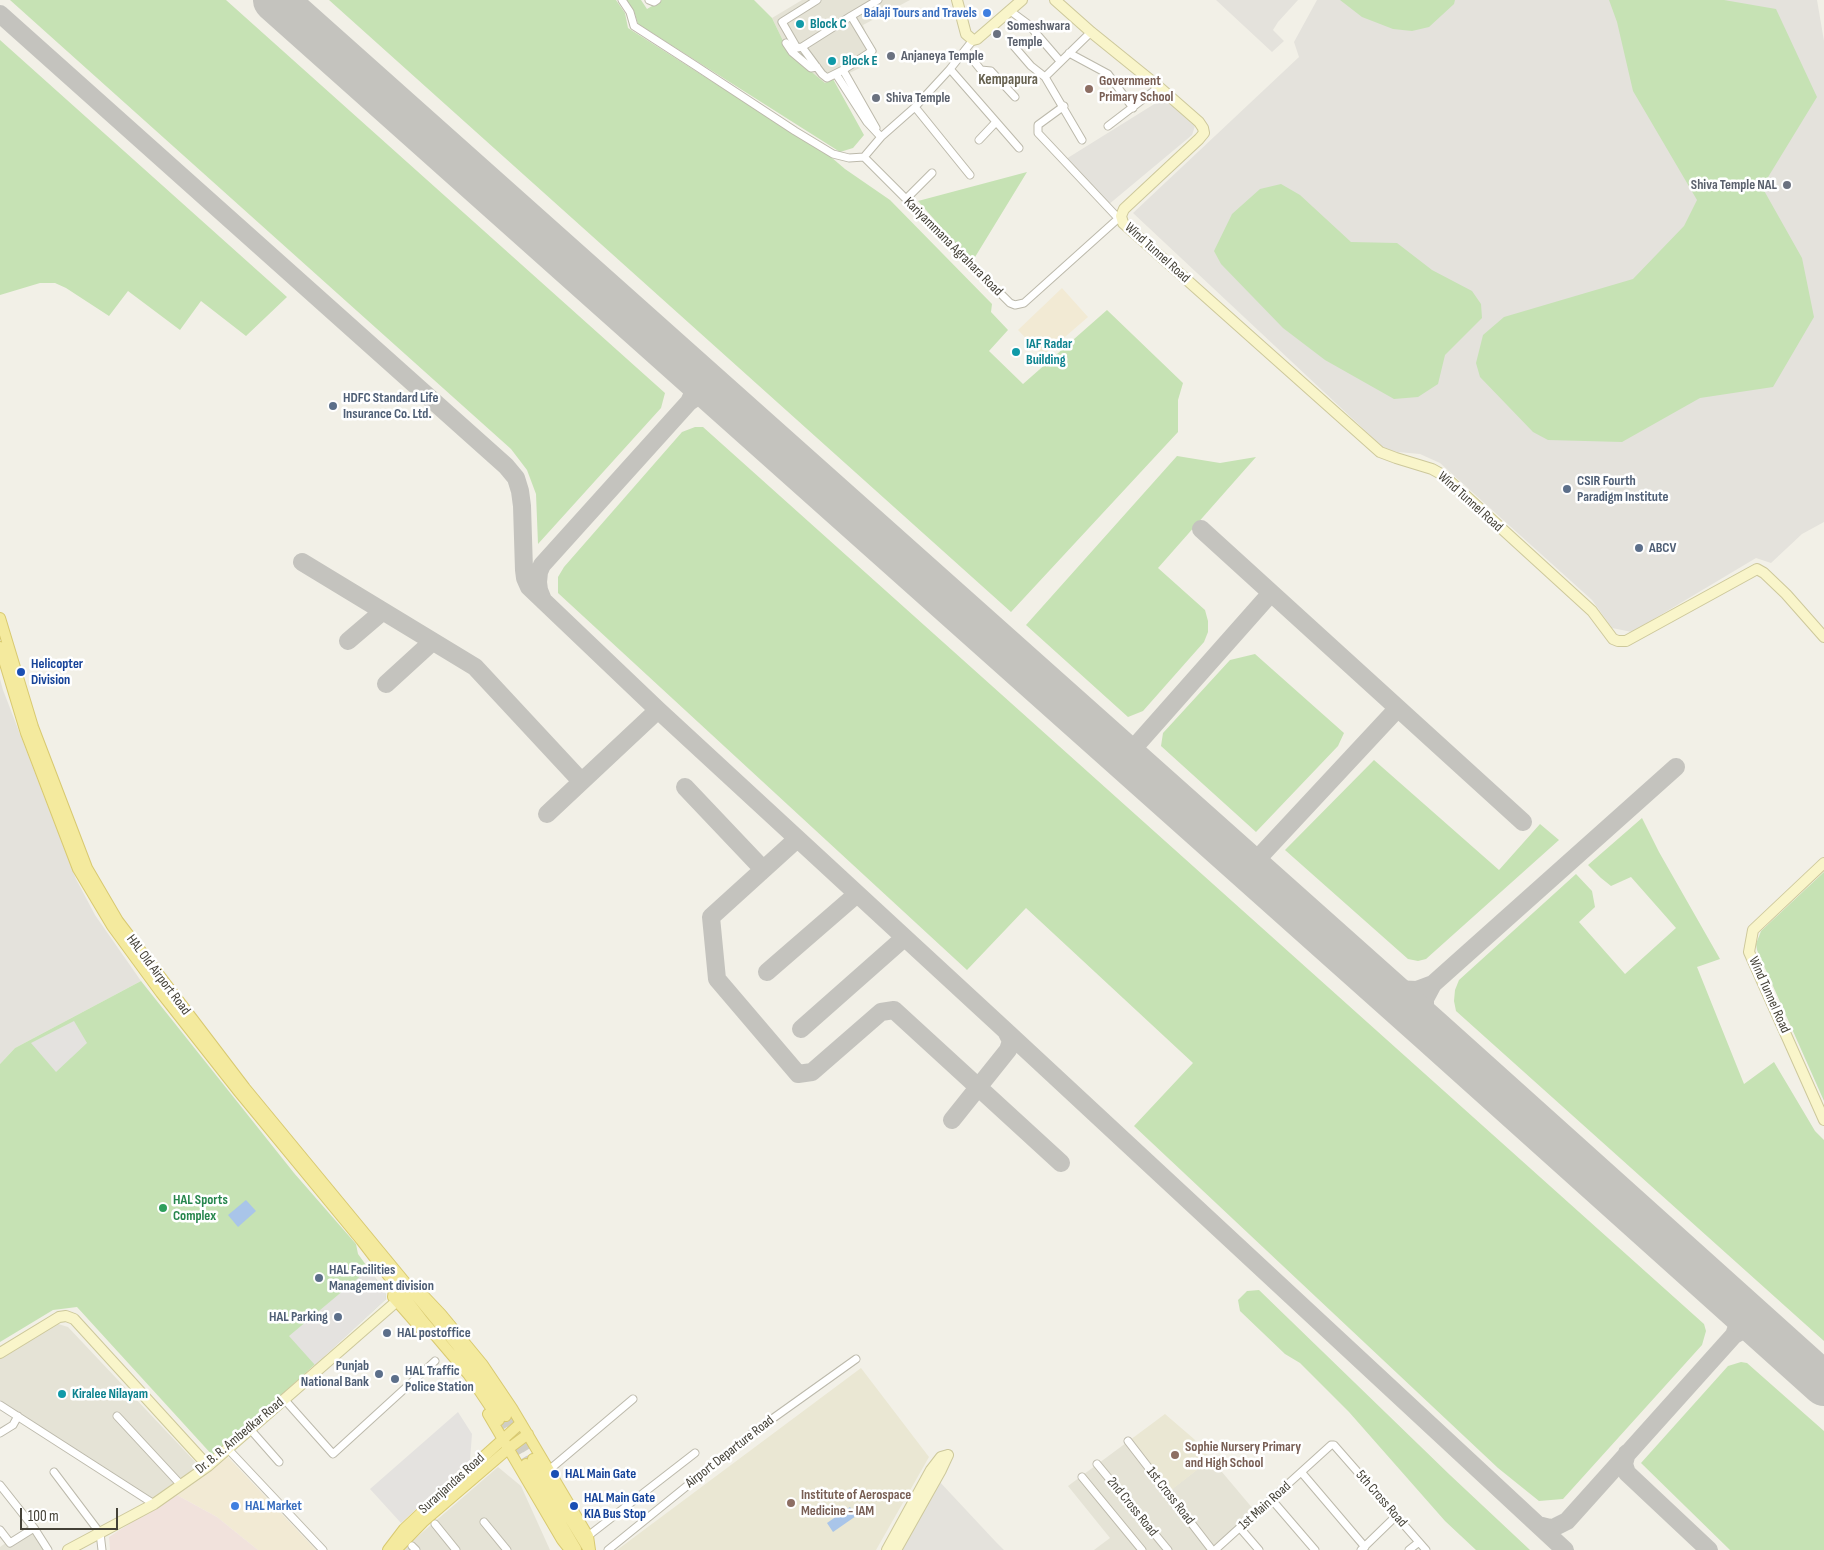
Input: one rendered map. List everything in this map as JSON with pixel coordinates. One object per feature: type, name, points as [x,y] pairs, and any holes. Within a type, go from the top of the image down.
[{"type":"main road","name":"HAL Old Airport Road","points":[[0,618],[28,723]]},
{"type":"main road","name":"HAL Old Airport Road","points":[[0,647],[78,869],[117,932],[239,1092],[361,1240],[399,1283],[503,1418]]},
{"type":"main road","points":[[570,1550],[562,1540],[502,1440],[495,1425],[462,1377],[393,1297],[399,1283],[412,1284],[442,1314],[483,1365],[522,1423],[588,1536],[589,1550]]},
{"type":"main road","name":"Suranjandas Road","points":[[388,1550],[410,1523],[522,1423]]},
{"type":"main road","name":"Suranjandas Road","points":[[396,1550],[423,1522],[528,1434]]},
{"type":"main road","points":[[577,1550],[529,1461],[589,1550]]},
{"type":"street","points":[[622,0],[639,29],[795,131],[834,154],[849,158],[864,157],[881,137],[915,107],[950,69],[972,40],[977,39],[1022,0]]},
{"type":"street","points":[[649,0],[654,2],[657,0]]},
{"type":"street","points":[[817,0],[782,22],[797,48],[802,47],[878,0]]},
{"type":"street","points":[[957,0],[966,34],[972,40]]},
{"type":"street","name":"Kariyammana Agrahara Road","points":[[864,157],[1002,296],[1015,306],[1024,303],[1120,217],[1124,210],[1204,133],[1204,128],[1199,122],[1091,32],[1056,0]]},
{"type":"street","points":[[1009,10],[1028,24],[1060,61]]},
{"type":"street","points":[[802,47],[827,78],[839,72],[872,51],[851,16]]},
{"type":"street","points":[[1045,77],[1091,32]]},
{"type":"street","points":[[786,43],[792,52],[811,68],[817,67]]},
{"type":"street","points":[[1012,44],[1031,66],[1045,77],[1064,106],[1082,140]]},
{"type":"street","points":[[966,50],[982,70],[991,70],[1014,97]]},
{"type":"street","points":[[1069,53],[1108,74],[1132,108]]},
{"type":"street","points":[[950,69],[1020,148]]},
{"type":"street","points":[[839,72],[867,122],[881,137]]},
{"type":"street","points":[[1108,126],[1159,87]]},
{"type":"street","points":[[1064,106],[1038,125],[1038,133],[1120,217]]},
{"type":"street","points":[[915,107],[970,175]]},
{"type":"street","points":[[979,140],[996,122]]},
{"type":"street","points":[[906,199],[932,173]]},
{"type":"street","name":"Wind Tunnel Road","points":[[1120,217],[1123,224],[1380,452],[1432,469],[1443,475],[1592,611],[1613,639],[1626,641],[1757,569],[1764,572],[1786,594],[1824,637]]},
{"type":"street","name":"Wind Tunnel Road","points":[[1824,863],[1753,930],[1749,952],[1824,1120]]},
{"type":"street","name":"Dr. B. R. Ambedkar Road","points":[[68,1550],[154,1504],[208,1466],[397,1301]]},
{"type":"street","points":[[0,1353],[59,1317],[74,1318],[208,1466]]},
{"type":"street","name":"Airport Departure Road","points":[[608,1550],[751,1434],[856,1359]]},
{"type":"street","points":[[284,1399],[333,1454],[435,1361]]},
{"type":"street","points":[[549,1470],[633,1399]]},
{"type":"street","points":[[0,1405],[154,1504]]},
{"type":"street","points":[[0,1433],[12,1424],[18,1416]]},
{"type":"street","points":[[117,1416],[181,1485]]},
{"type":"street","points":[[250,1429],[279,1462]]},
{"type":"street","name":"1st Cross Road","points":[[1128,1442],[1214,1550]]},
{"type":"street","name":"1st Main Road","points":[[1214,1550],[1332,1445],[1337,1448]]},
{"type":"street","name":"5th Cross Road","points":[[1337,1448],[1395,1517],[1426,1550]]},
{"type":"street","points":[[228,1449],[323,1550]]},
{"type":"street","points":[[588,1536],[695,1453]]},
{"type":"street","points":[[887,1550],[931,1470],[941,1457],[948,1455],[896,1550]]},
{"type":"street","name":"2nd Cross Road","points":[[1097,1464],[1168,1550]]},
{"type":"street","points":[[54,1472],[100,1533],[102,1550]]},
{"type":"street","points":[[1302,1473],[1363,1548],[1395,1517]]},
{"type":"street","points":[[1082,1477],[1142,1550]]},
{"type":"street","points":[[0,1485],[34,1528],[48,1550]]},
{"type":"street","points":[[1272,1500],[1315,1550]]},
{"type":"street","points":[[484,1522],[507,1550]]},
{"type":"street","points":[[435,1524],[456,1550]]},
{"type":"street","points":[[0,1530],[10,1543],[34,1528]]},
{"type":"street","points":[[1240,1528],[1259,1550]]},
{"type":"street","points":[[1409,1550],[1419,1542]]},
{"type":"shaded area","points":[[802,0],[910,0],[863,25],[877,60],[826,84],[789,53],[772,18]]},
{"type":"shaded area","points":[[1216,0],[1298,0],[1273,30],[1284,41],[1272,52]]},
{"type":"shaded area","points":[[1317,0],[1817,0],[1824,41],[1824,522],[1802,534],[1771,563],[1756,558],[1632,632],[1612,628],[1592,600],[1440,463],[1420,454],[1387,451],[1133,213],[1299,57],[1294,42]]},
{"type":"shaded area","points":[[1164,98],[1195,126],[1192,135],[1108,205],[1066,159]]},
{"type":"shaded area","points":[[1062,288],[1088,317],[1043,356],[1018,330]]},
{"type":"shaded area","points":[[0,679],[76,879],[95,915],[141,981],[15,1048],[0,1064]]},
{"type":"shaded area","points":[[74,1021],[87,1043],[56,1072],[31,1043]]},
{"type":"shaded area","name":"HAL Parking","points":[[369,1269],[385,1291],[386,1299],[315,1365],[289,1336]]},
{"type":"shaded area","points":[[55,1323],[68,1327],[199,1466],[152,1499],[0,1400],[0,1357]]},
{"type":"shaded area","name":"Institute of Aerospace Medicine - IAM","points":[[861,1368],[929,1457],[876,1550],[617,1550]]},
{"type":"shaded area","points":[[458,1412],[472,1434],[470,1460],[401,1523],[370,1489]]},
{"type":"shaded area","name":"Sophie Nursery Primary and High School","points":[[1165,1414],[1194,1439],[1211,1459],[1169,1492],[1130,1440]]},
{"type":"shaded area","points":[[1130,1440],[1169,1491],[1211,1459],[1254,1510],[1214,1550],[1094,1550],[1110,1538],[1068,1486]]},
{"type":"shaded area","name":"HAL Market","points":[[227,1456],[316,1550],[258,1550],[217,1517],[175,1494]]},
{"type":"shaded area","points":[[498,1467],[521,1486],[550,1550],[402,1550]]},
{"type":"shaded area","points":[[938,1480],[995,1541],[1004,1550],[902,1550]]},
{"type":"shaded area","points":[[175,1494],[217,1517],[258,1550],[110,1550],[109,1537]]},
{"type":"shaded area","points":[[33,1533],[45,1550],[0,1550],[0,1547],[7,1542],[11,1547]]},
{"type":"green space","points":[[10,0],[226,0],[665,393],[661,408],[538,544],[536,494],[527,470],[511,449]]},
{"type":"green space","points":[[329,0],[616,0],[625,13],[628,28],[831,157],[890,200],[992,304],[991,312],[1008,330],[989,351],[1023,384],[1107,310],[1183,383],[1178,400],[1178,432],[1011,612]]},
{"type":"green space","points":[[626,0],[641,0],[647,9],[662,0],[754,0],[772,18],[789,53],[825,83],[833,79],[864,135],[853,148],[840,152],[638,24],[634,11]]},
{"type":"green space","points":[[1340,0],[1455,0],[1454,4],[1429,27],[1412,31],[1393,29],[1362,17]]},
{"type":"green space","points":[[1609,0],[1724,0],[1776,9],[1817,97],[1762,187],[1802,258],[1814,317],[1773,387],[1700,398],[1622,442],[1548,440],[1533,432],[1480,377],[1476,363],[1483,335],[1504,317],[1633,279],[1684,226],[1697,200],[1633,91],[1617,22]]},
{"type":"green space","points":[[0,40],[287,297],[246,336],[201,301],[180,330],[128,291],[109,316],[55,283],[40,283],[0,295]]},
{"type":"green space","points":[[1027,172],[972,262],[918,201]]},
{"type":"green space","points":[[1281,184],[1300,195],[1351,242],[1397,243],[1432,270],[1472,291],[1481,304],[1482,318],[1445,355],[1438,384],[1418,397],[1394,399],[1325,360],[1283,328],[1221,264],[1214,251],[1232,214],[1260,189]]},
{"type":"green space","points":[[695,427],[703,427],[1704,1324],[1706,1331],[1702,1345],[1563,1499],[1539,1501],[1498,1468],[1134,1126],[1193,1063],[1026,908],[967,970],[558,593],[558,577],[564,567],[682,432]]},
{"type":"green space","points":[[1177,456],[1220,463],[1256,457],[1158,568],[1205,610],[1208,632],[1204,642],[1143,711],[1128,717],[1026,625]]},
{"type":"green space","points":[[1255,654],[1344,733],[1338,746],[1256,832],[1161,746],[1163,733],[1230,660]]},
{"type":"green space","points":[[1374,760],[1499,870],[1540,824],[1559,840],[1426,959],[1418,961],[1408,959],[1285,850]]},
{"type":"green space","points":[[1642,818],[1659,852],[1720,959],[1697,967],[1744,1084],[1774,1062],[1815,1131],[1824,1140],[1824,1341],[1456,1011],[1454,1001],[1455,990],[1459,980],[1576,874],[1592,891],[1595,907],[1579,922],[1625,974],[1676,928],[1631,877],[1611,886],[1588,865]]},
{"type":"green space","points":[[1824,872],[1824,1101],[1756,944],[1761,931]]},
{"type":"green space","name":"HAL Sports Complex","points":[[141,981],[294,1173],[356,1244],[358,1254],[385,1291],[386,1299],[214,1457],[77,1307],[53,1310],[0,1342],[0,1064],[15,1048]]},
{"type":"green space","points":[[1259,1290],[1530,1550],[1476,1550],[1445,1521],[1349,1412],[1300,1363],[1285,1354],[1240,1311],[1238,1300],[1247,1291]]},
{"type":"green space","points":[[1741,1362],[1747,1363],[1824,1431],[1824,1550],[1730,1550],[1641,1463],[1728,1366]]},
{"type":"water","points":[[246,1200],[256,1211],[238,1227],[228,1215]]},
{"type":"water","points":[[850,1507],[856,1516],[833,1532],[827,1523]]},
{"type":"taxiway","points":[[0,14],[506,466],[516,478],[520,491],[524,570],[529,587],[658,710],[1565,1550]]},
{"type":"taxiway","points":[[543,600],[538,582],[542,565],[689,402],[695,389],[694,373]]},
{"type":"taxiway","points":[[689,402],[701,394],[717,395]]},
{"type":"taxiway","points":[[1201,529],[1523,822]]},
{"type":"taxiway","points":[[302,562],[475,667],[581,781]]},
{"type":"taxiway","points":[[1124,759],[1271,593]]},
{"type":"taxiway","points":[[348,641],[382,612]]},
{"type":"taxiway","points":[[386,684],[432,642]]},
{"type":"taxiway","points":[[1248,869],[1398,708]]},
{"type":"taxiway","points":[[547,814],[658,710]]},
{"type":"taxiway","points":[[1430,1030],[1425,1014],[1425,999],[1433,984],[1676,767]]},
{"type":"taxiway","points":[[685,787],[759,865],[761,872]]},
{"type":"taxiway","points":[[797,839],[711,917],[717,979],[798,1074],[812,1072],[881,1012],[894,1010],[1061,1163]]},
{"type":"taxiway","points":[[767,972],[857,894]]},
{"type":"taxiway","points":[[801,1029],[904,938]]},
{"type":"taxiway","points":[[1379,984],[1393,989],[1417,990],[1433,984]]},
{"type":"taxiway","points":[[952,1120],[1008,1050],[1011,1041],[1006,1031]]},
{"type":"taxiway","points":[[1538,1525],[1550,1528],[1567,1521],[1734,1335],[1739,1321],[1736,1305]]},
{"type":"taxiway","points":[[1734,1335],[1745,1329],[1763,1329]]},
{"type":"taxiway","points":[[1627,1453],[1624,1464],[1627,1473],[1709,1550]]},
{"type":"runway","points":[[275,0],[1824,1384]]},
{"type":"tunnel","points":[[506,1416],[533,1459]]},
{"type":"tunnel","points":[[499,1420],[526,1464]]},
{"type":"place","name":"Balaji Tours and Travels","points":[[987,13]]},
{"type":"place","name":"Block C","points":[[800,24]]},
{"type":"place","name":"Someshwara Temple","points":[[997,34]]},
{"type":"place","name":"Anjaneya Temple","points":[[891,56]]},
{"type":"place","name":"Block E","points":[[832,61]]},
{"type":"place","name":"Government Primary School","points":[[1089,89]]},
{"type":"place","name":"Shiva Temple","points":[[876,98]]},
{"type":"place","name":"Shiva Temple NAL","points":[[1787,185]]},
{"type":"place","name":"IAF Radar Building","points":[[1016,352]]},
{"type":"place","name":"HDFC Standard Life Insurance Co. Ltd.","points":[[333,406]]},
{"type":"place","name":"CSIR Fourth Paradigm Institute","points":[[1567,489]]},
{"type":"place","name":"ABCV","points":[[1639,548]]},
{"type":"place","name":"Helicopter Division","points":[[21,672]]},
{"type":"place","name":"HAL Sports Complex","points":[[163,1208]]},
{"type":"place","name":"HAL Facilities Management division","points":[[319,1278]]},
{"type":"place","name":"HAL Parking","points":[[338,1317]]},
{"type":"place","name":"HAL postoffice","points":[[387,1333]]},
{"type":"place","name":"Punjab National Bank","points":[[379,1374]]},
{"type":"place","name":"HAL Traffic Police Station","points":[[395,1379]]},
{"type":"place","name":"Kiralee Nilayam","points":[[62,1394]]},
{"type":"place","name":"Sophie Nursery Primary and High School","points":[[1175,1455]]},
{"type":"place","name":"HAL Main Gate","points":[[555,1474]]},
{"type":"place","name":"Institute of Aerospace Medicine - IAM","points":[[791,1503]]},
{"type":"place","name":"HAL Market","points":[[235,1506]]},
{"type":"place","name":"HAL Main Gate KIA Bus Stop","points":[[574,1506]]},
{"type":"district","name":"Kempapura","points":[[1008,80]]}]
